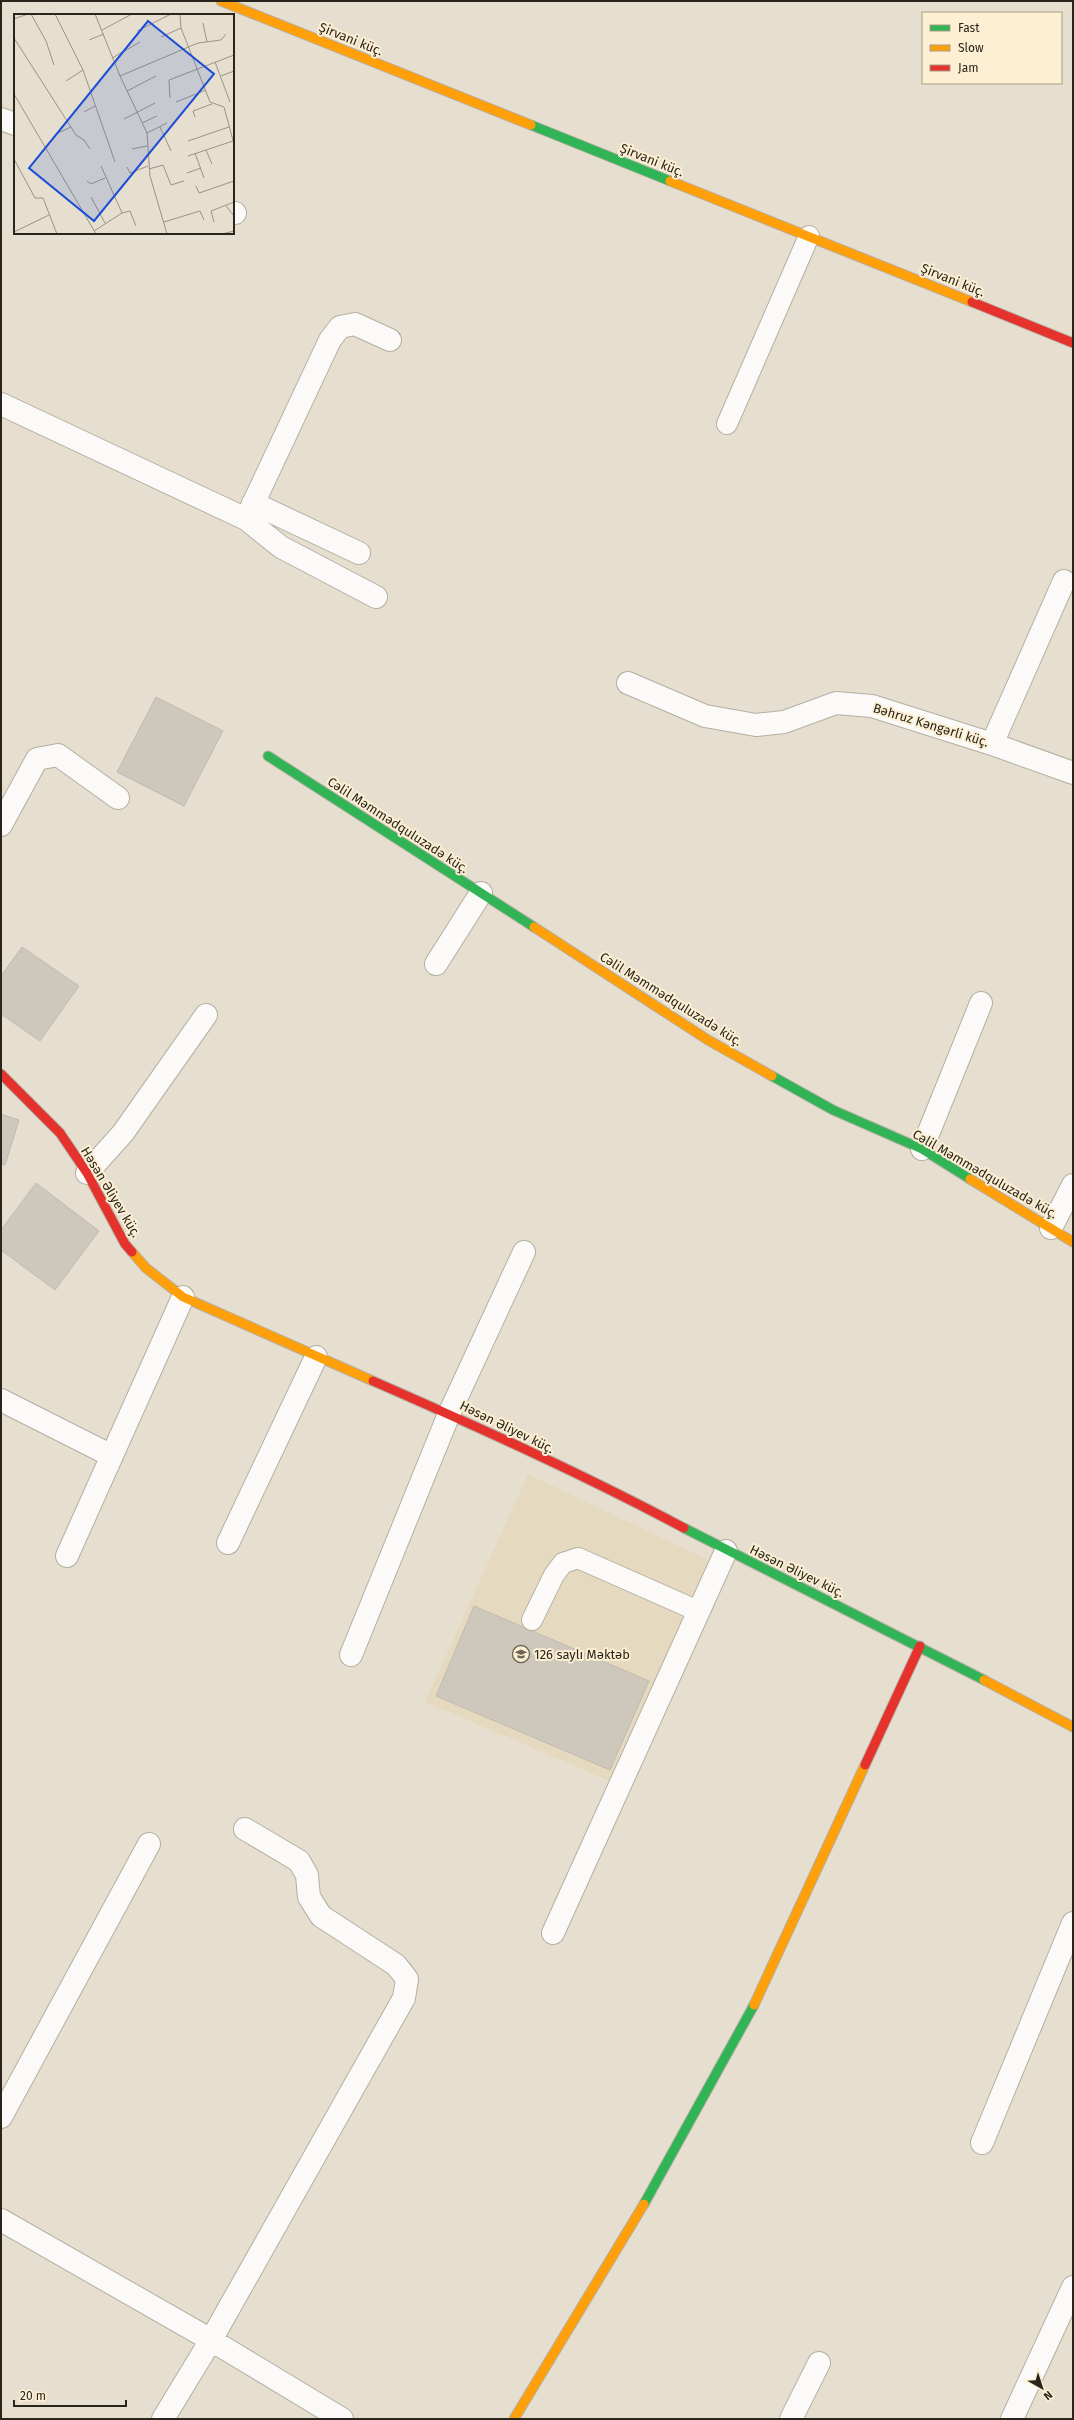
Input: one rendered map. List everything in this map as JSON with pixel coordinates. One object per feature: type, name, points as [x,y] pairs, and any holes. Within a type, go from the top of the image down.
[{"type":"street","name":"Şirvani küç.","points":[[222,1],[1073,342]]},
{"type":"street","points":[[1,119],[14,124]]},
{"type":"street","points":[[249,511],[330,340],[340,327],[355,324],[390,340]]},
{"type":"street","points":[[1,404],[249,511],[359,553]]},
{"type":"street","points":[[249,511],[281,547],[376,597]]},
{"type":"street","points":[[992,744],[1064,581]]},
{"type":"street","name":"Bəhruz Kəngərli küç.","points":[[628,683],[705,716],[756,725],[784,722],[836,703],[872,706],[992,744],[1073,772]]},
{"type":"street","points":[[1,824],[37,759],[58,755],[118,798]]},
{"type":"street","name":"Cəlil Məmmədquluzadə küç.","points":[[268,756],[708,1040],[833,1110],[922,1149],[1073,1242]]},
{"type":"street","points":[[436,964],[480,893]]},
{"type":"street","points":[[922,1149],[981,1003]]},
{"type":"street","points":[[87,1173],[123,1133],[206,1015]]},
{"type":"street","name":"Həsən Əliyev küç.","points":[[1,1074],[60,1133],[87,1173],[125,1244],[146,1268],[182,1297],[449,1414],[636,1503],[726,1551],[920,1646],[1073,1727]]},
{"type":"street","points":[[1051,1228],[1073,1185]]},
{"type":"street","points":[[351,1655],[449,1414],[524,1252]]},
{"type":"street","points":[[67,1556],[182,1297]]},
{"type":"street","points":[[228,1543],[316,1357]]},
{"type":"street","points":[[1,1400],[112,1456]]},
{"type":"street","points":[[553,1933],[726,1551]]},
{"type":"street","points":[[514,2419],[651,2193],[751,2012],[920,1646]]},
{"type":"street","points":[[163,2419],[211,2340],[404,1998],[407,1979],[396,1964],[321,1916],[309,1897],[307,1875],[299,1861],[245,1829]]},
{"type":"street","points":[[1,2117],[149,1844]]},
{"type":"street","points":[[982,2143],[1073,1923]]},
{"type":"street","points":[[1,2220],[211,2340],[342,2419]]},
{"type":"street","points":[[1012,2419],[1073,2287]]},
{"type":"street","points":[[791,2419],[819,2363]]},
{"type":"lane","points":[[727,424],[809,236]]},
{"type":"lane","points":[[532,1620],[554,1575],[563,1563],[578,1558],[698,1611]]},
{"type":"shaded area","points":[[528,1474],[708,1560],[612,1782],[425,1702]]},
{"type":"building","points":[[156,697],[223,731],[184,806],[117,772]]},
{"type":"building","points":[[22,947],[79,986],[40,1041],[1,1014],[1,976]]},
{"type":"building","points":[[1,1114],[19,1120],[5,1165],[1,1164]]},
{"type":"building","points":[[36,1183],[99,1231],[55,1290],[1,1250],[1,1230]]},
{"type":"building","points":[[474,1606],[649,1681],[610,1770],[436,1696]]},
{"type":"traffic: fast","points":[[531,125],[670,181]]},
{"type":"traffic: fast","points":[[268,756],[534,927]]},
{"type":"traffic: fast","points":[[772,1076],[833,1110],[922,1149],[970,1179]]},
{"type":"traffic: fast","points":[[684,1528],[984,1680]]},
{"type":"traffic: fast","points":[[644,2204],[754,2005]]},
{"type":"traffic: slow","points":[[221,1],[531,125]]},
{"type":"traffic: slow","points":[[670,181],[972,302]]},
{"type":"traffic: slow","points":[[534,927],[708,1040],[772,1076]]},
{"type":"traffic: slow","points":[[970,1179],[1073,1242]]},
{"type":"traffic: slow","points":[[132,1252],[146,1268],[183,1297],[373,1381]]},
{"type":"traffic: slow","points":[[984,1680],[1073,1727]]},
{"type":"traffic: slow","points":[[754,2005],[865,1765]]},
{"type":"traffic: slow","points":[[514,2419],[644,2204]]},
{"type":"traffic: jam","points":[[972,302],[1073,343]]},
{"type":"traffic: jam","points":[[1,1074],[60,1133],[87,1173],[125,1244],[132,1252]]},
{"type":"traffic: jam","points":[[373,1381],[530,1452],[608,1489],[684,1528]]},
{"type":"traffic: jam","points":[[865,1765],[920,1646]]},
{"type":"place","name":"126 saylı Məktəb","points":[[521,1654]]}]
